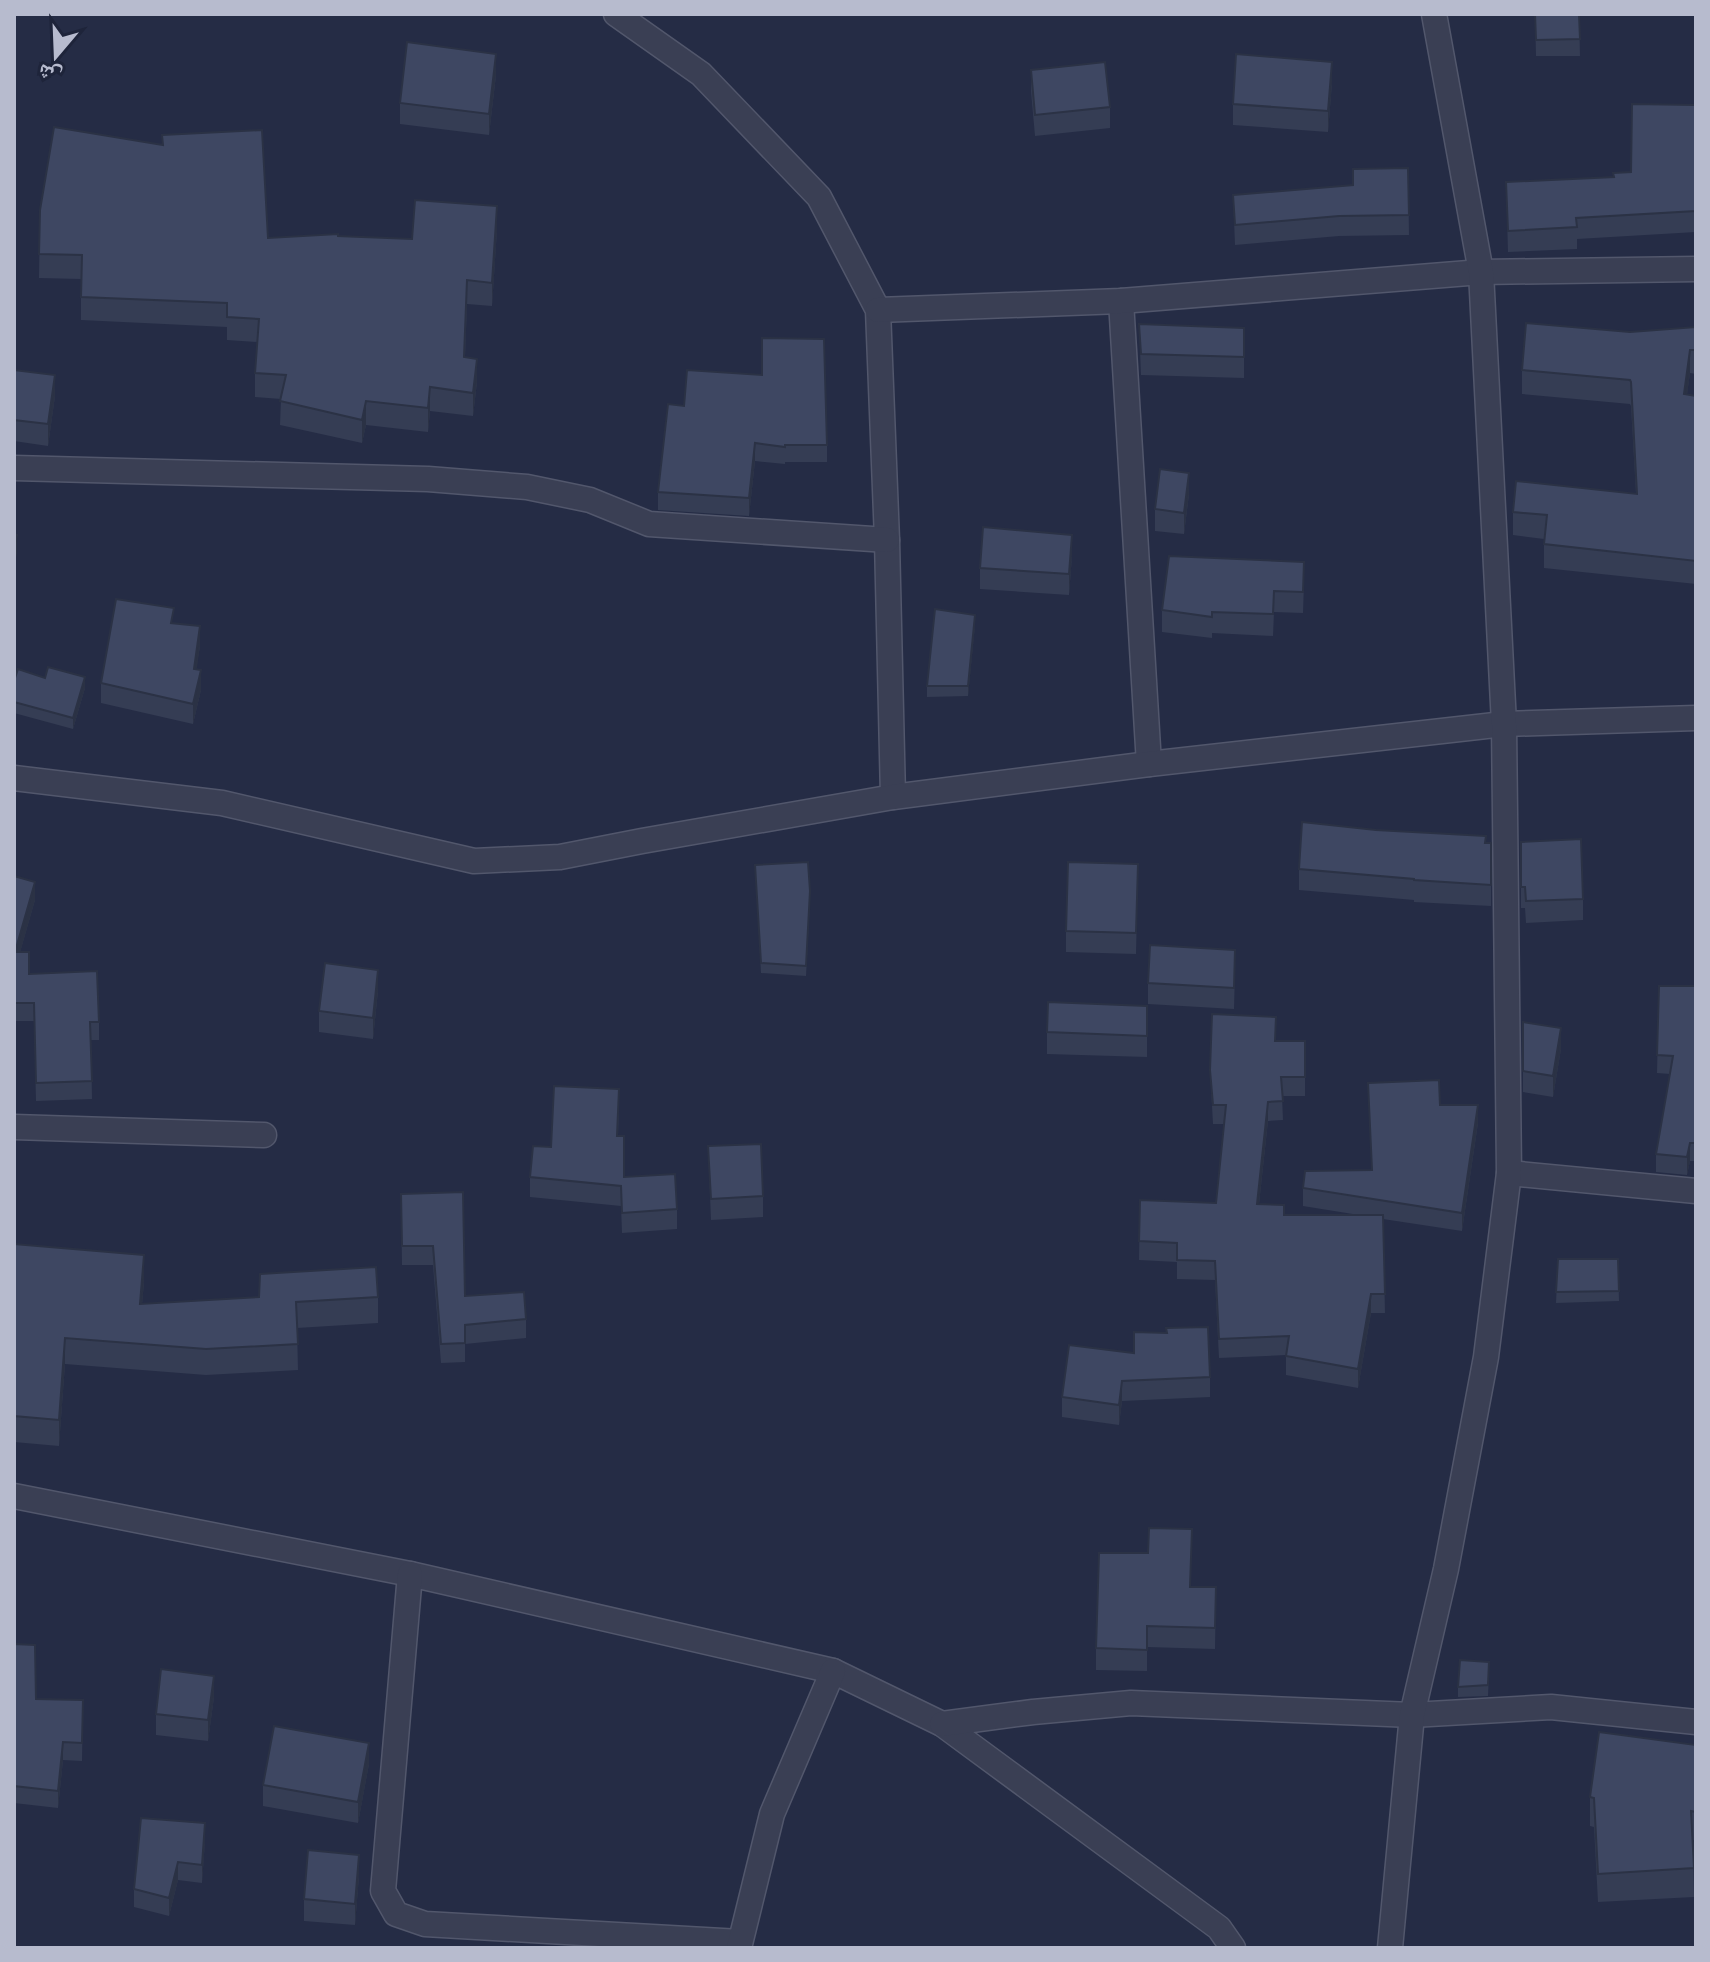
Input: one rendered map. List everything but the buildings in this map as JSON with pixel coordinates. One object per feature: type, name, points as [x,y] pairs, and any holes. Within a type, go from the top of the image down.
[{"type":"street","points":[[616,14],[701,74],[819,197],[878,310],[893,797]]},
{"type":"street","points":[[1390,1948],[1412,1715],[1446,1569],[1486,1357],[1509,1173],[1504,724],[1481,272],[1434,14]]},
{"type":"street","points":[[878,310],[1121,301],[1481,272],[1696,269]]},
{"type":"street","points":[[1121,301],[1149,764]]},
{"type":"street","points":[[14,468],[428,479],[527,487],[590,500],[649,524],[887,540]]},
{"type":"street","points":[[14,778],[222,803],[474,861],[560,857],[893,797],[1149,764],[1504,724],[1696,718]]},
{"type":"street","points":[[14,1127],[264,1135]]},
{"type":"street","points":[[1509,1173],[1696,1191]]},
{"type":"street","points":[[14,1496],[410,1574],[833,1671],[942,1724],[1219,1928],[1233,1948]]},
{"type":"street","points":[[410,1574],[383,1891],[396,1914],[425,1924],[740,1945],[772,1814],[833,1671]]},
{"type":"street","points":[[942,1724],[1131,1703],[1412,1715],[1551,1707],[1696,1722]]}]
